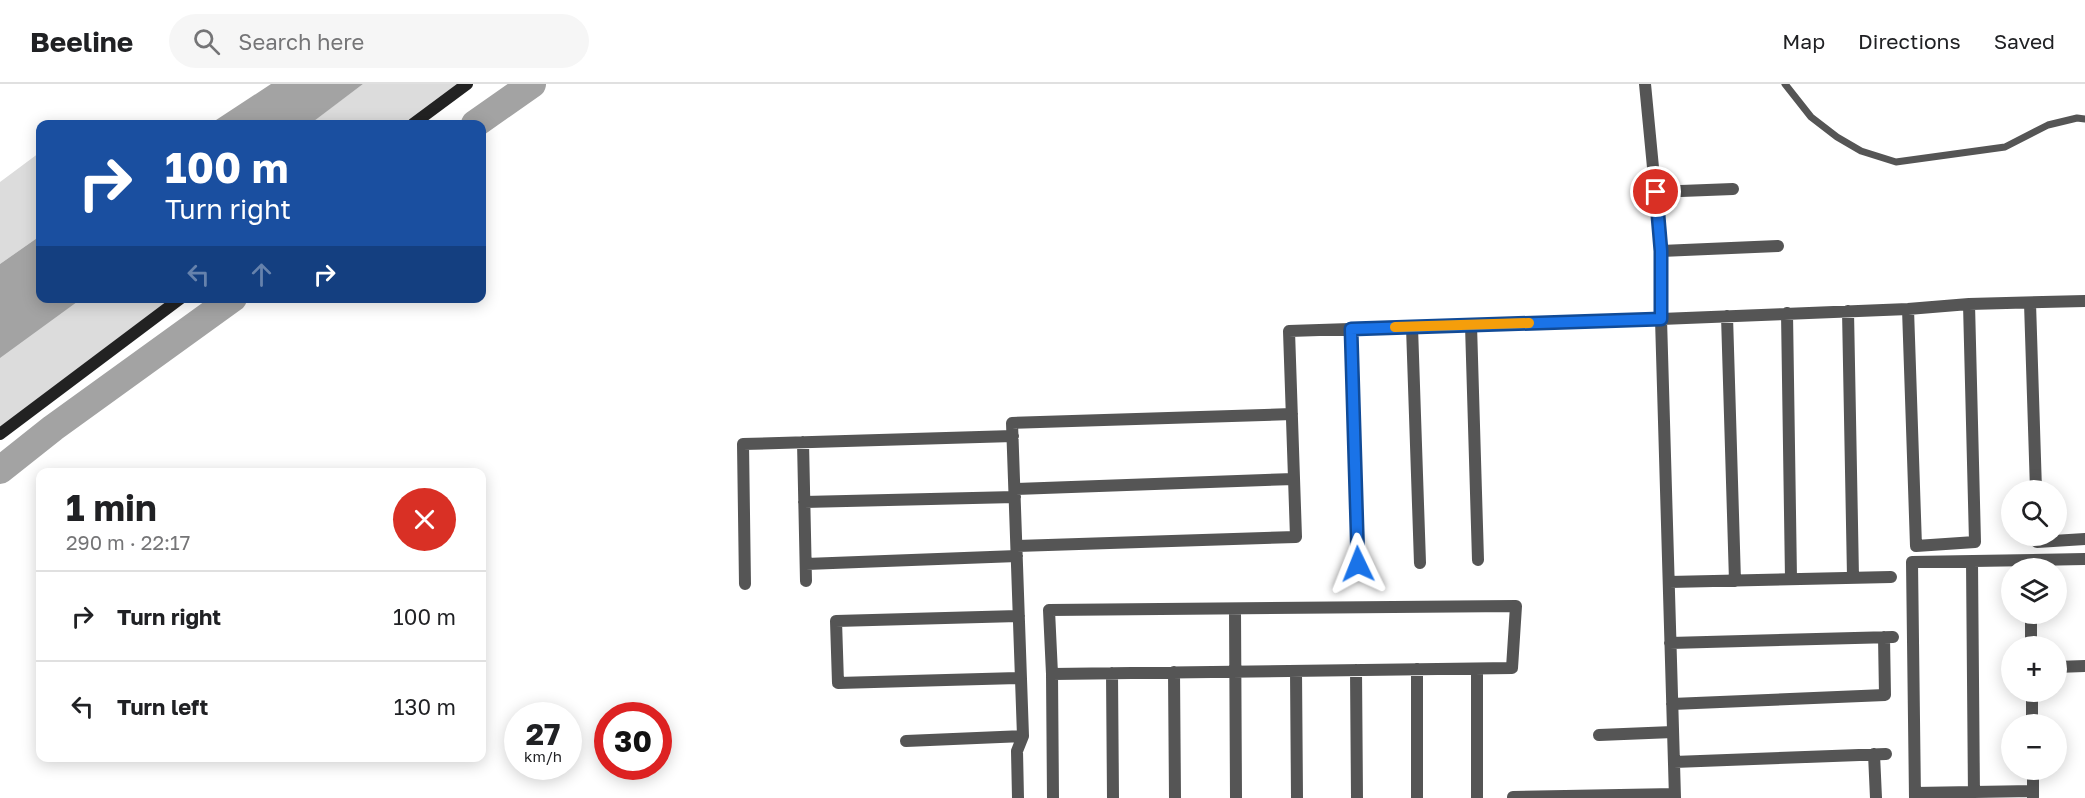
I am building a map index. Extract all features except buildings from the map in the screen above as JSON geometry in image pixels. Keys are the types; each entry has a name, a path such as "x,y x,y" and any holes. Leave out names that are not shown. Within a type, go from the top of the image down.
{"main road":[{"path":"418,120 467,84"},
{"path":"0,434 174,303"}],"street":[{"path":"1513,796 1675,796 1661,251 1645,84"},
{"path":"1656,192 1734,189"},
{"path":"1661,251 1779,246"},
{"path":"806,564 1296,537 1289,331 1661,319 1908,309 1969,304 2085,301"},
{"path":"2030,303 2036,480"},
{"path":"1908,309 1916,546 1975,542 1969,304"},
{"path":"1848,311 1853,578"},
{"path":"1787,313 1791,579"},
{"path":"1727,316 1735,581"},
{"path":"1472,325 1478,561"},
{"path":"1412,327 1420,563"},
{"path":"1351,329 1358,564"},
{"path":"1013,798 1018,798 1017,751 1023,736 1012,423 1292,414"},
{"path":"745,584 743,444 1013,436"},
{"path":"803,442 806,580"},
{"path":"804,502 1294,479"},
{"path":"2067,540 2085,539"},
{"path":"2067,561 2085,559"},
{"path":"1972,561 1974,795"},
{"path":"2001,563 1912,562 1915,796 2033,794"},
{"path":"1669,582 1891,576"},
{"path":"1052,674 1512,668 1516,606 1049,610 1053,798"},
{"path":"1235,609 1236,798"},
{"path":"1019,616 836,621 838,683 1021,678"},
{"path":"1670,644 1889,637 1885,695 1672,704"},
{"path":"2067,666 2085,666"},
{"path":"1417,669 1418,798"},
{"path":"1477,669 1477,798"},
{"path":"1356,670 1357,798"},
{"path":"1296,671 1297,798"},
{"path":"1174,672 1175,798"},
{"path":"1112,673 1113,798"},
{"path":"1599,735 1673,732"},
{"path":"906,741 1023,736"},
{"path":"1674,762 1880,754 1876,798"}],"lane":[{"path":"1785,84 1811,117 1837,137 1861,152 1896,162 2005,147 2048,125 2077,118 2085,119"}],"shaded area":[{"path":"271,84 363,84 315,120 216,120"},
{"path":"363,84 467,84 418,120 314,120"},
{"path":"36,155 36,239 0,264 0,182"},
{"path":"36,239 36,303 76,303 0,358 0,264"},
{"path":"73,303 176,303 0,434 0,357"}],"waterway":[{"path":"481,120 532,84"},
{"path":"0,470 53,428 226,303"}],"slow traffic":[{"path":"1395,327 1529,323"}],"route":[{"path":"1358,564 1351,329 1661,319 1661,251 1656,192"}]}
